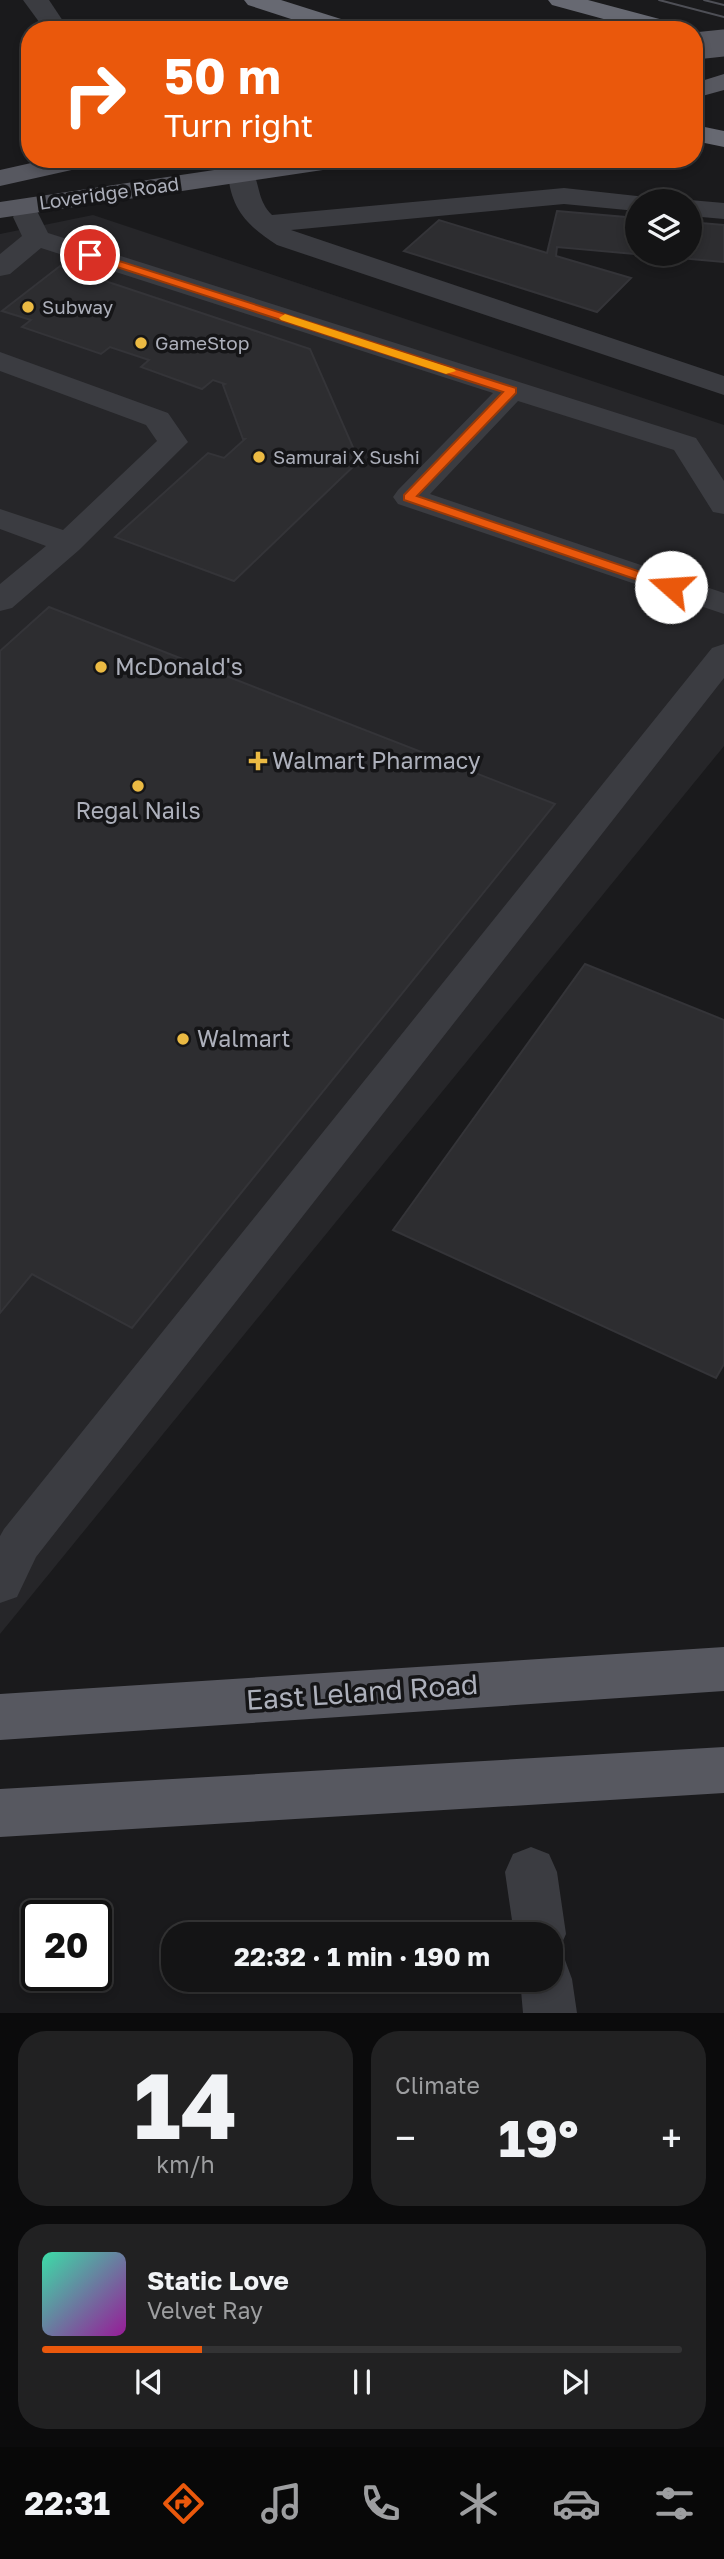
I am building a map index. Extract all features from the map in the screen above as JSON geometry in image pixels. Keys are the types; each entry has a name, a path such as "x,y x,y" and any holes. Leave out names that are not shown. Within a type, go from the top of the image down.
{"highway":[{"path":"256,0 322,21"},
{"path":"560,0 639,21"},
{"path":"703,37 724,43"},
{"path":"703,135 724,139"}],"main road":[{"path":"703,45 724,43"},
{"path":"703,88 724,82"},
{"name":"Loveridge Road","path":"0,178 45,168"},
{"name":"Loveridge Road","path":"11,208 277,168"},
{"name":"East Leland Road","path":"0,1717 724,1669"},
{"path":"0,1813 724,1770"}],"lane":[{"path":"35,0 51,21"},
{"path":"241,173 242,191 263,224 287,239 724,386"},
{"path":"263,224 564,196 625,202"},
{"path":"11,208 37,238 511,391 685,444 724,505"},
{"path":"702,209 724,211"},
{"path":"0,268 37,238"},
{"path":"0,361 157,419 173,442 68,543 0,601"},
{"path":"511,391 409,497 724,604"},
{"path":"0,518 68,543"},
{"path":"0,1582 10,1538 724,655"},
{"path":"531,1872 538,1922"},
{"path":"547,1992 550,2013"}],"shaded area":[{"path":"93,215 724,425 724,746 0,1634 0,234"}],"building":[{"path":"557,211 625,217 625,253 557,247 556,256 631,278 597,312 404,251 439,220 547,253"},
{"path":"702,223 724,225 724,262 702,260"},
{"path":"60,266 310,349 359,461 234,581 115,537 208,453 224,458 245,439 223,385 225,384 213,380 202,389 141,367 149,360 110,347 101,354 22,327 31,320 2,311"},
{"name":"Walmart","path":"49,607 555,804 132,1328 32,1274 0,1313 0,651"},
{"path":"585,964 724,1020 724,1364 716,1378 393,1230"}],"tram line":[{"path":"659,0 724,17"},
{"path":"704,0 724,5"}],"slow traffic":[{"path":"285,318 450,371"}],"place":[{"name":"Subway","path":"28,307"},
{"name":"GameStop","path":"141,343"},
{"name":"Samurai X Sushi","path":"259,457"},
{"name":"McDonald's","path":"101,667"},
{"name":"Walmart Pharmacy","path":"258,761"},
{"name":"Regal Nails","path":"138,786"},
{"name":"Walmart","path":"183,1039"}],"route":[{"path":"90,255 511,391 409,497 671,587"}]}
